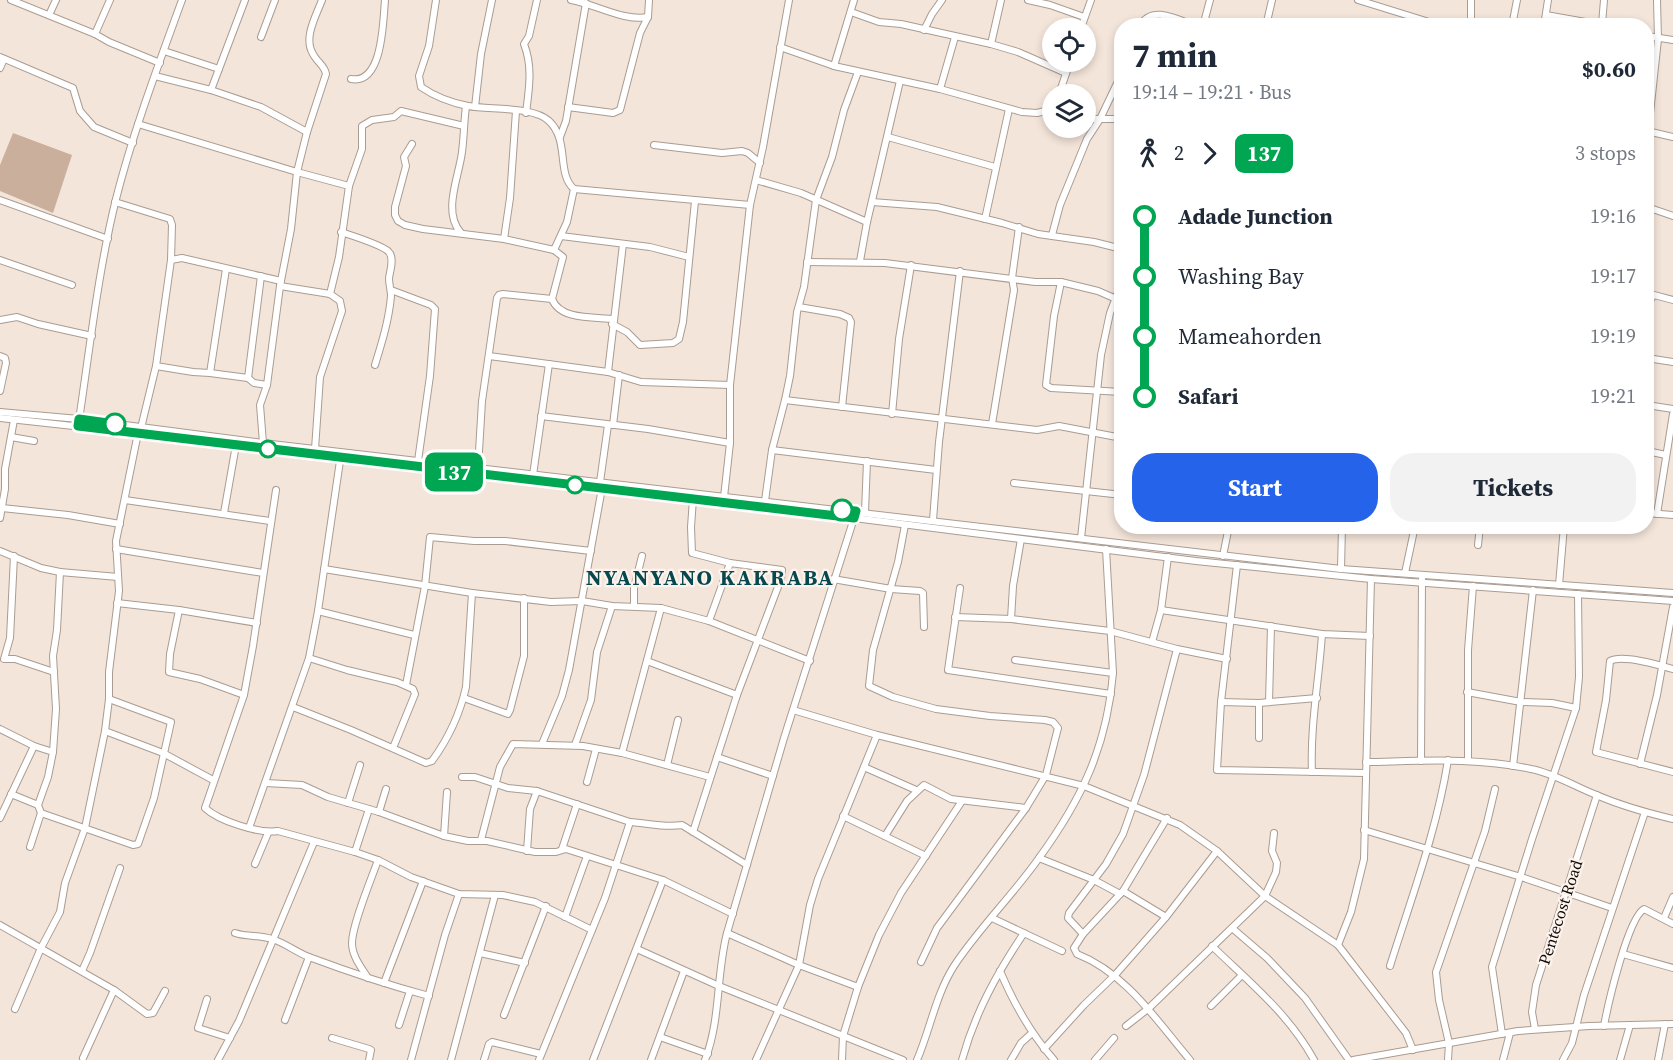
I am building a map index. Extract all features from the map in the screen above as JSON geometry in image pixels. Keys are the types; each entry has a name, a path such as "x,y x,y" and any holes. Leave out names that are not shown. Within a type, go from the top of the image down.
{"street":[{"path":"11,0 160,63"},
{"path":"49,15 56,0"},
{"path":"95,34 110,0"},
{"path":"78,423 115,202 138,124 182,0"},
{"path":"211,90 246,0"},
{"path":"261,36 275,0"},
{"path":"263,443 260,405 267,385 280,284 291,229 297,172 326,74 325,69 312,53 309,38 322,0"},
{"path":"351,79 363,78 376,62 381,42 385,0"},
{"path":"436,0 433,27 419,82 425,90 466,106 526,112 542,116 550,121 560,138 566,176 574,189 567,222 554,250"},
{"path":"475,107 482,47 492,0"},
{"path":"526,112 530,70 529,58 524,45 529,36 537,0"},
{"path":"571,0 636,19 648,17"},
{"path":"568,107 618,112 640,33 648,17 649,0"},
{"path":"724,497 730,443 730,386 750,205 760,163 789,0"},
{"path":"834,66 854,0"},
{"path":"924,30 942,0"},
{"path":"991,44 1001,0"},
{"path":"1028,0 1084,17 1091,0"},
{"path":"1205,18 1210,0"},
{"path":"1268,18 1272,0"},
{"path":"1359,0 1416,18"},
{"path":"1471,0 1471,18"},
{"path":"1514,18 1517,0"},
{"path":"1545,18 1548,0"},
{"path":"1604,0 1605,18"},
{"path":"1654,60 1658,39 1657,0"},
{"path":"560,138 565,128 586,3"},
{"path":"852,12 879,22 901,24 1018,52 1066,73 1062,84"},
{"path":"1144,18 1153,14 1174,18"},
{"path":"1546,15 1564,18"},
{"path":"940,89 955,37"},
{"path":"1654,38 1673,40"},
{"path":"780,47 834,66 940,89 1009,109 1030,113 1042,111"},
{"path":"164,51 219,69"},
{"path":"0,68 2,58 73,88 80,111 94,127 133,143"},
{"path":"765,501 772,450 786,400 816,200 858,72"},
{"path":"155,76 211,90 261,107 307,132"},
{"path":"860,261 900,81"},
{"path":"1052,235 1060,205 1087,139 1114,90"},
{"path":"452,229 453,203 462,152 466,106"},
{"path":"986,219 995,167 1009,109"},
{"path":"330,294 339,257 349,186 362,149 361,130 365,123 394,117 401,111 464,126"},
{"path":"504,239 510,198 516,111"},
{"path":"1096,119 1114,119"},
{"path":"138,124 349,186"},
{"path":"1654,133 1673,137"},
{"path":"888,137 995,167"},
{"path":"412,144 404,158 406,164 395,207 398,221 405,225 452,229 461,233 504,239 560,253 563,259 552,299 556,308 570,314 612,321 640,345 661,345 678,341 683,322 695,201"},
{"path":"654,145 722,153 742,151 760,163"},
{"path":"756,180 801,193 867,222"},
{"path":"574,189 750,205"},
{"path":"0,200 108,239"},
{"path":"15,1009 41,948 60,912 65,883 85,828 105,731 109,699 109,672 119,591 116,549 140,430 156,366 171,260 172,225 170,219 115,202"},
{"path":"872,202 937,207 1038,234 1114,247"},
{"path":"1654,209 1673,216"},
{"path":"992,424 1014,290 1012,278 1018,227"},
{"path":"341,232 372,243 390,254 391,290 386,327 375,365"},
{"path":"561,237 650,247 689,256"},
{"path":"608,372 612,321 623,244"},
{"path":"171,260 182,258 261,276 280,284 330,294 339,301 342,310 320,377 315,449"},
{"path":"0,260 72,285"},
{"path":"807,262 860,261 911,265 1035,282 1061,282 1098,291 1114,298 1105,334 1096,390 1081,538"},
{"path":"892,414 896,367 911,265"},
{"path":"210,373 226,269"},
{"path":"933,520 936,470 960,271"},
{"path":"248,378 261,276"},
{"path":"1061,282 1054,316 1046,385 1051,388 1114,391"},
{"path":"391,290 431,305 435,309 430,376 418,461"},
{"path":"478,468 483,401 499,295 552,299"},
{"path":"1654,295 1673,300"},
{"path":"799,307 840,314 849,318 851,322 842,407"},
{"path":"0,320 17,317 92,336"},
{"path":"0,356 5,358 6,363 0,392"},
{"path":"489,356 608,372 641,382 730,386"},
{"path":"1654,359 1673,362"},
{"path":"533,475 549,364"},
{"path":"156,366 248,378 254,383 267,385"},
{"path":"542,744 565,685 591,551 619,375"},
{"path":"786,400 1036,430 1059,426 1114,436"},
{"path":"1654,406 1673,409"},
{"path":"0,412 78,423 315,449 341,455 765,501 905,525 1196,561 1371,579 1673,601"},
{"path":"1658,514 1673,414"},
{"path":"541,416 660,431 730,443"},
{"path":"0,418 78,423"},
{"path":"0,518 2,489 14,420"},
{"path":"140,430 236,445 478,468 693,499 855,515 866,512 1341,569 1673,593"},
{"path":"11,437 34,441"},
{"path":"224,513 236,445"},
{"path":"772,450 936,470"},
{"path":"1654,452 1666,455"},
{"path":"249,828 309,658 341,455"},
{"path":"866,512 867,461"},
{"path":"1014,483 1114,494"},
{"path":"276,490 244,695 205,808 214,815 249,828 268,833 278,831 355,852 459,894 521,898 546,906 592,930"},
{"path":"693,499 692,553 730,563 782,570 781,579 737,694 693,832"},
{"path":"125,500 270,521"},
{"path":"2,508 68,515 120,524"},
{"path":"1654,514 1673,515"},
{"path":"660,1037 706,1057 716,1024 720,959 727,933 833,579 855,515"},
{"path":"905,525 891,589 873,651 869,686 893,697 936,709 1053,722 1058,728 1046,775 1026,808 938,928 921,962"},
{"path":"1223,556 1227,534"},
{"path":"1341,569 1342,534"},
{"path":"1405,573 1413,534"},
{"path":"1478,545 1479,534"},
{"path":"1559,585 1563,534"},
{"path":"406,685 425,586 430,537 474,542 505,541 591,551"},
{"path":"1011,619 1013,586 1021,539"},
{"path":"116,549 263,573"},
{"path":"917,1060 948,976 1039,858 1074,807 1084,786 1106,724 1113,673 1106,549"},
{"path":"0,551 41,568 118,577"},
{"path":"1196,553 1196,561"},
{"path":"14,556 10,638 2,661 15,659 54,672"},
{"path":"634,606 634,588 642,556"},
{"path":"1152,642 1161,610 1168,557"},
{"path":"709,621 730,563"},
{"path":"1238,565 1221,702 1217,770 1365,773"},
{"path":"324,569 472,593 551,602 582,601 612,606 660,608 709,621 810,661"},
{"path":"30,847 41,813 38,805 48,777 53,752 56,709 53,656 57,630 60,572"},
{"path":"1421,761 1423,575"},
{"path":"833,579 923,593 924,627"},
{"path":"1338,945 1359,885 1364,859 1371,579"},
{"path":"1468,760 1468,650 1473,586"},
{"path":"960,588 948,670 1111,693"},
{"path":"1513,766 1533,590"},
{"path":"1664,600 1665,592"},
{"path":"293,707 426,763 432,761 452,728 464,698 472,593"},
{"path":"1502,1034 1492,967 1576,708 1579,677 1578,594"},
{"path":"464,698 508,714 524,657 524,598"},
{"path":"117,603 179,610 257,623"},
{"path":"575,746 591,700 597,652 612,606"},
{"path":"1640,764 1657,694 1673,607"},
{"path":"622,753 660,608"},
{"path":"179,610 170,654 169,672 200,679 244,695"},
{"path":"1161,610 1322,634 1370,636"},
{"path":"318,611 414,635"},
{"path":"955,617 1011,619 1110,631 1177,649 1227,659"},
{"path":"1269,702 1271,626"},
{"path":"1312,772 1311,740 1322,634"},
{"path":"1083,934 1068,918 1069,913 1116,848 1134,808 1177,649"},
{"path":"309,658 406,685 413,689 414,694 393,748"},
{"path":"1673,669 1617,658 1610,661 1606,700 1596,752 1673,772"},
{"path":"1015,660 1113,673"},
{"path":"647,661 737,694"},
{"path":"1467,693 1576,708"},
{"path":"1221,702 1259,703 1317,698"},
{"path":"41,813 133,845 138,844 154,798 171,725 169,721 109,699"},
{"path":"1259,703 1259,738"},
{"path":"793,710 877,735 1084,786 1180,825 1217,851 1265,896 1338,945 1406,1033 1413,1050"},
{"path":"667,765 678,720"},
{"path":"0,729 34,746 53,752"},
{"path":"105,731 163,753 213,780"},
{"path":"756,1060 799,964 813,893 832,840 877,735"},
{"path":"481,840 502,761 513,744 575,746 622,753 711,777"},
{"path":"0,818 34,746"},
{"path":"587,782 596,749"},
{"path":"717,757 773,776"},
{"path":"1390,966 1444,786 1448,760"},
{"path":"1366,762 1468,760 1531,769 1645,812 1673,819"},
{"path":"348,803 360,765"},
{"path":"864,767 916,790"},
{"path":"462,777 475,777 508,788 537,791 630,822 646,822 669,828 682,825 747,865"},
{"path":"266,783 302,785 444,837 468,841 481,840 527,851 550,853 566,849 663,880 734,914"},
{"path":"885,836 907,801 916,790 924,785 928,785 951,799 1026,808"},
{"path":"379,812 386,789"},
{"path":"1448,1060 1449,1043 1439,1000 1436,972 1485,831 1495,789"},
{"path":"527,851 530,809 537,791"},
{"path":"444,837 447,792"},
{"path":"11,794 38,805"},
{"name":"Pentecost Road","path":"1535,1029 1532,1012 1534,992 1597,795"},
{"path":"842,1060 843,1036 858,987 885,921 962,801"},
{"path":"562,849 577,804"},
{"path":"355,852 369,809"},
{"path":"1563,1060 1572,1043 1584,995 1645,812"},
{"path":"843,816 926,856"},
{"path":"1167,818 1121,892 1083,934 1076,945 1075,952 1115,975 1149,1008 1190,1060"},
{"path":"484,1060 489,1044 492,1042 540,1057 592,930 630,822"},
{"path":"1364,830 1521,877 1612,908"},
{"path":"255,864 268,833"},
{"path":"1126,1026 1149,1008 1265,896 1276,872 1277,863 1272,851 1274,834"},
{"path":"218,1060 274,939 314,842"},
{"path":"1044,1049 1115,975 1166,917 1217,851"},
{"path":"565,917 587,856"},
{"path":"1039,858 1121,892 1166,917"},
{"path":"368,978 355,957 352,945 378,861"},
{"path":"82,971 120,868"},
{"path":"593,1060 663,880"},
{"path":"384,983 423,881"},
{"path":"411,1060 442,945 459,894"},
{"path":"451,1060 495,895"},
{"path":"1664,918 1673,897"},
{"path":"504,1015 546,906"},
{"path":"1604,1026 1623,954 1639,912 1644,909 1673,924"},
{"path":"992,918 1062,951"},
{"path":"0,926 82,971 150,1014 153,1013 165,991"},
{"path":"1232,928 1267,958 1305,998 1351,1060 1535,1029 1673,1024"},
{"path":"235,933 274,939 309,957 350,973 429,996"},
{"path":"727,933 858,987"},
{"path":"962,1060 979,1012 1000,970 1024,933"},
{"path":"1212,946 1271,1001 1298,1034 1314,1060"},
{"path":"637,949 719,986 903,1060"},
{"path":"480,953 525,963"},
{"path":"1623,954 1673,968"},
{"path":"285,1020 309,957"},
{"path":"1000,970 1031,1034 1054,1060"},
{"path":"651,1060 684,971"},
{"path":"1211,1006 1242,975"},
{"path":"83,1058 114,990"},
{"path":"399,1025 410,991"},
{"path":"207,999 198,1028 230,1038"},
{"path":"1658,1060 1665,1024"},
{"path":"1620,1060 1630,1025"},
{"path":"1503,1060 1510,1033"},
{"path":"1011,1060 1021,1043 1031,1034"},
{"path":"332,1038 371,1050 369,1060"},
{"path":"1095,1060 1114,1038"},
{"path":"1399,1060 1400,1051"}],"shaded area":[{"path":"13,133 72,155 53,213 0,191 0,165"}],"bus line":[{"name":"137","path":"115,424 79,419 78,426 854,518 856,511 842,510"}],"district":[{"name":"NYANYANO KAKRABA","path":"710,577"}]}
